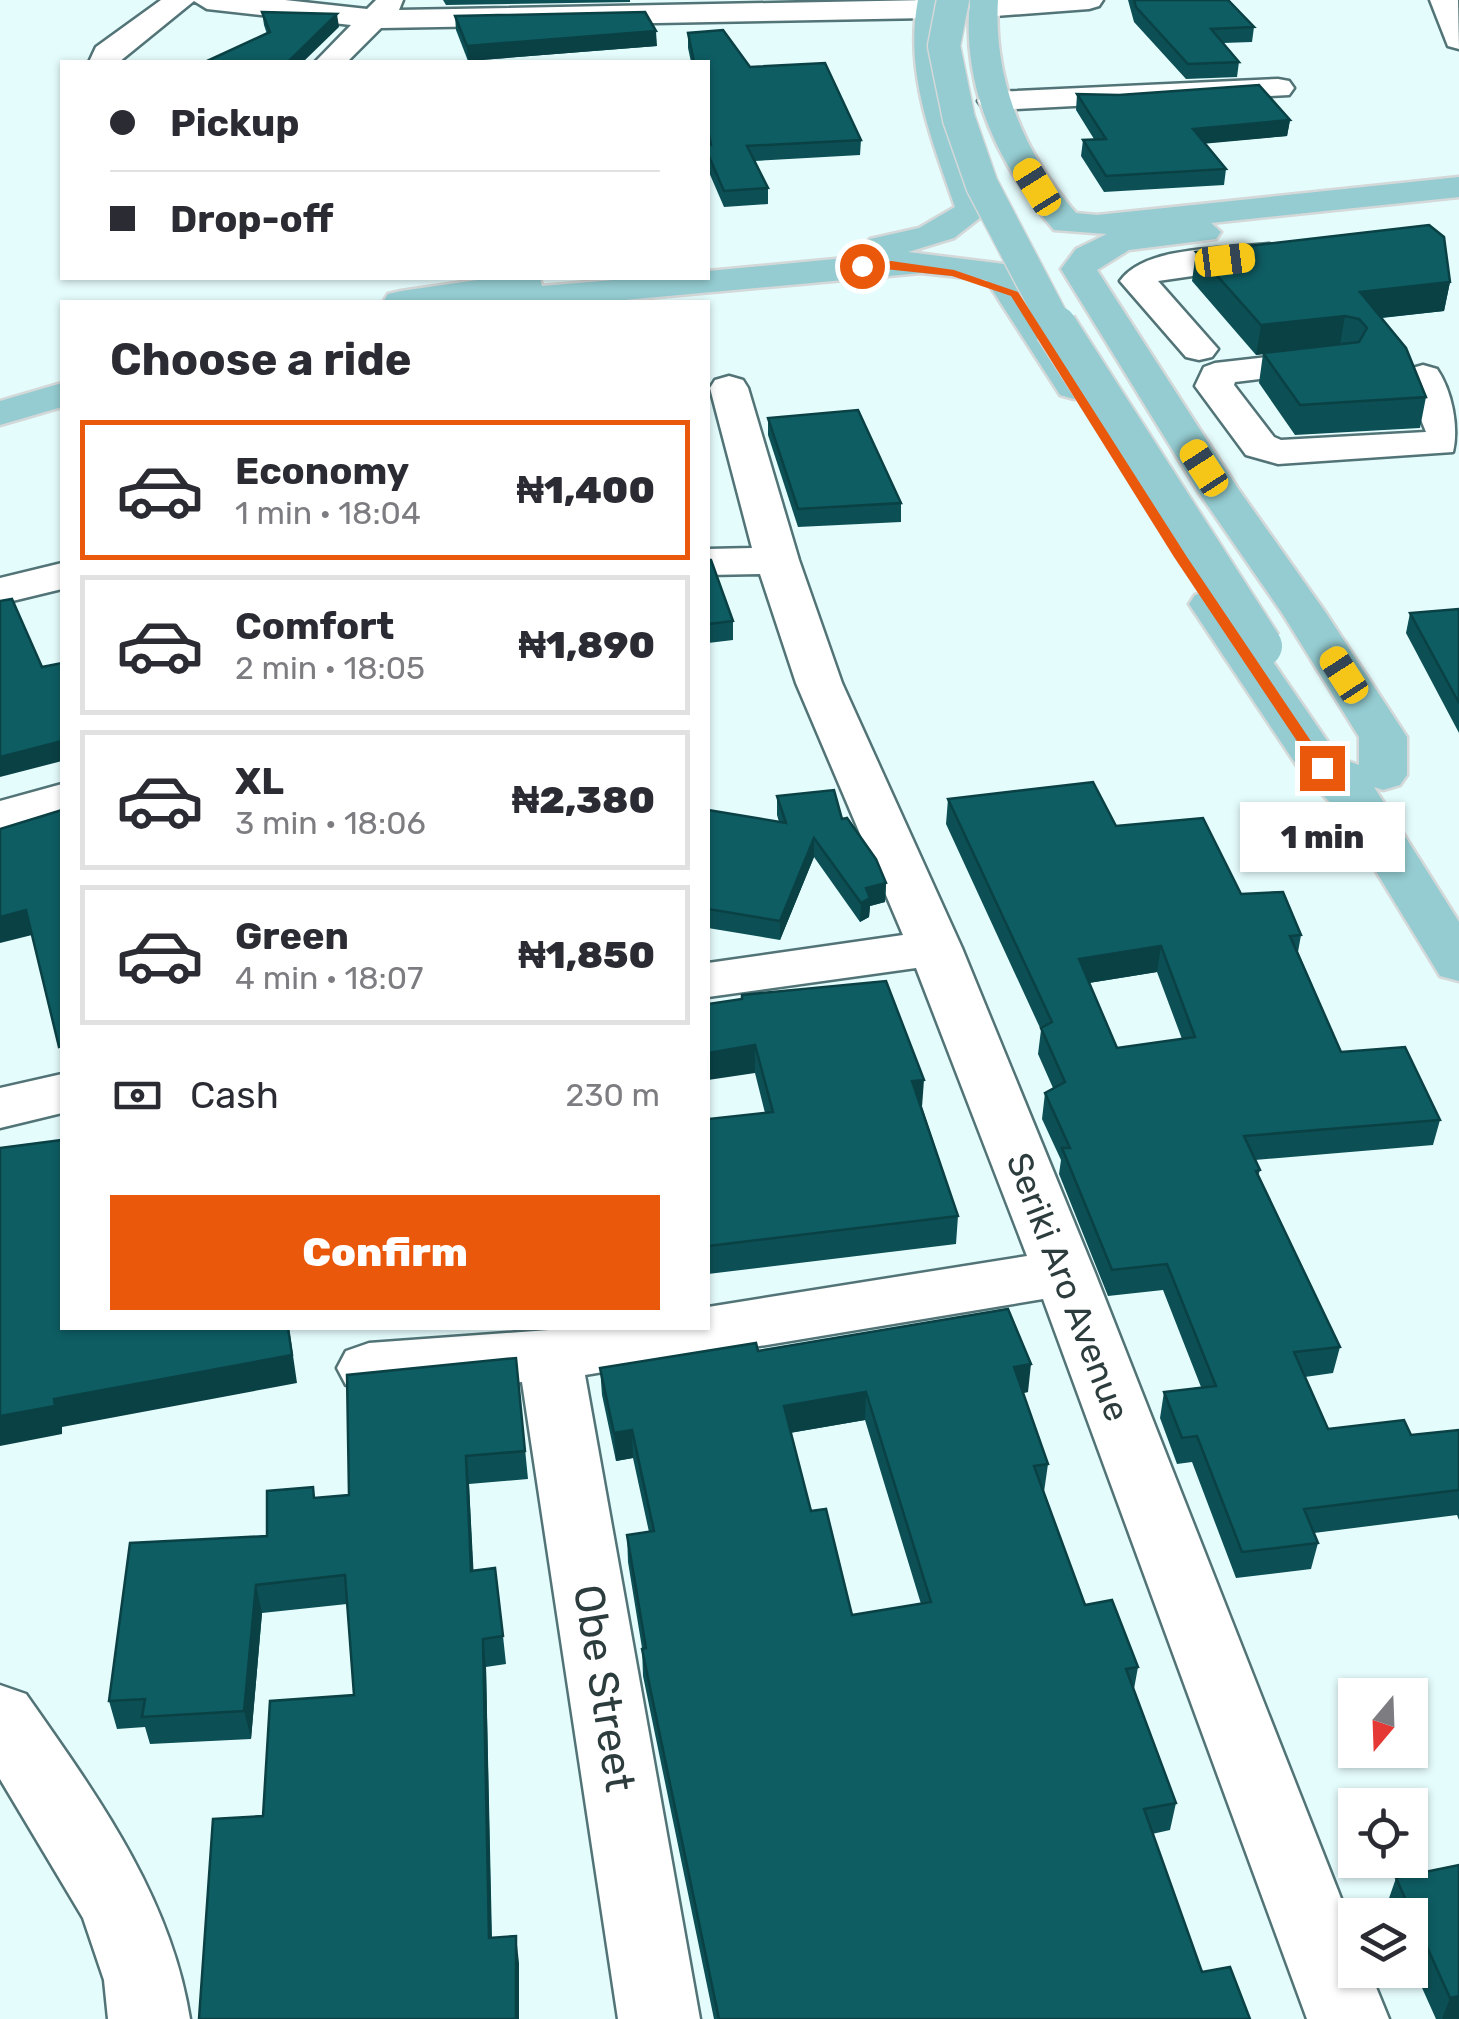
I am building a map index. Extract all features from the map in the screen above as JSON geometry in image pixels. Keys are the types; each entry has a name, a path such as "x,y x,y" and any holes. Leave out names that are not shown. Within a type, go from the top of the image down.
{"main road":[{"path":"958,3 928,47 938,99 973,210 953,227 944,245 951,255 999,279 1322,768 1372,790"},
{"path":"958,3 1016,154 1066,222 1089,238 1093,246 1079,269 1383,737 1372,790 1459,964"},
{"path":"958,3 944,46 959,119 982,185 1060,334 1372,790 1459,890"},
{"path":"938,99 949,107 968,110 984,108 994,101"},
{"path":"710,263 879,256 999,279 1049,274 1082,263 1112,243 1203,223 1459,186"},
{"path":"1037,187 1085,215 1168,218 1257,235 1459,203"},
{"path":"879,256 910,235 956,213 967,191"},
{"path":"710,278 879,256 966,220 1004,214 1098,225 1168,218"},
{"path":"1103,310 1094,279 1101,265 1118,253 1203,223"},
{"path":"412,300 475,288 554,280"},
{"path":"541,300 695,280"},
{"path":"0,392 60,375"},
{"path":"1086,407 1090,394 1112,390 1138,392 1166,408"},
{"path":"0,413 60,396"}],"street":[{"path":"105,60 107,53 180,0"},
{"path":"207,0 385,9 1088,0"},
{"path":"1444,0 1459,40"},
{"path":"332,60 385,9"},
{"path":"994,101 1278,88"},
{"path":"1199,349 1138,282 1145,273 1257,235"},
{"path":"1340,360 1218,375 1214,386 1268,450 1439,443 1447,430 1423,378"},
{"name":"Seriki Aro Avenue","path":"729,388 777,560 820,683 935,948 1064,1273 1348,2019"},
{"path":"1166,408 1234,411"},
{"path":"710,562 777,560"},
{"path":"0,591 60,576"},
{"path":"0,817 60,800"},
{"path":"710,980 935,948"},
{"path":"0,1108 60,1094"},
{"path":"369,1368 550,1356 1064,1273"},
{"name":"Obe Street","path":"550,1356 659,2019"},
{"path":"0,1717 60,1806 127,1926 148,1984 149,2019"}],"building":[{"path":"1134,0 1228,0 1254,27 1211,29 1239,62 1188,64"},
{"path":"262,12 337,14 290,60 209,60 270,32"},
{"path":"645,12 656,31 467,46 455,16"},
{"path":"723,30 750,67 825,63 861,140 747,146 768,188 724,191 710,159 710,60 694,60 688,33"},
{"path":"1259,85 1290,120 1193,129 1226,169 1106,176 1083,140 1106,139 1077,94 1119,95"},
{"path":"1429,225 1444,237 1450,282 1360,292 1406,348 1426,397 1300,405 1263,353 1359,342 1367,328 1359,319 1345,316 1261,325 1196,252"},
{"path":"858,410 901,503 798,509 768,418"},
{"path":"710,560 711,560 733,621 710,624"},
{"path":"12,599 42,667 60,663 60,742 0,757 0,601"},
{"path":"1459,609 1459,703 1410,613"},
{"path":"1093,782 1116,826 1203,818 1241,894 1283,892 1301,935 1290,936 1341,1052 1405,1047 1440,1120 1244,1136 1260,1170 1256,1171 1340,1347 1294,1352 1328,1429 1404,1420 1411,1435 1459,1430 1459,1490 1304,1509 1318,1543 1242,1552 1197,1436 1182,1438 1164,1392 1216,1386 1167,1264 1112,1270 1062,1148 1070,1148 1045,1093 1065,1082 1041,1028 1052,1022 948,799","holes":["1161,946 1195,1037 1117,1048 1079,959"]},
{"path":"834,790 842,819 847,818 876,859 886,883 866,888 870,898 861,903 814,838 780,921 710,909 710,810 786,823 777,796"},
{"path":"60,811 59,1047 26,910 0,917 0,829"},
{"path":"886,981 924,1080 912,1081 958,1216 710,1246 710,1119 773,1112 755,1045 710,1053 710,1004 742,999 742,995"},
{"path":"60,1140 60,1330 288,1330 292,1355 54,1399 55,1406 0,1416 0,1148"},
{"path":"1008,1309 1031,1364 1014,1367 1048,1464 1034,1466 1085,1605 1112,1600 1138,1667 1126,1669 1176,1803 1144,1809 1202,1972 1230,1967 1250,2019 719,2019 642,1649 646,1648 627,1535 654,1531 632,1430 614,1433 600,1368 756,1343 758,1351","holes":["866,1392 931,1602 852,1615 826,1509 811,1511 784,1406"]},
{"path":"516,1358 525,1451 466,1456 471,1571 495,1568 503,1636 483,1639 489,1938 516,1936 516,2019 199,2019 213,1819 263,1816 270,1701 354,1695 345,1575 256,1585 244,1711 142,1717 145,1699 109,1701 130,1543 267,1536 267,1491 313,1487 314,1498 349,1495 347,1375"},
{"path":"1459,1865 1459,1996 1450,1998 1428,1949 1428,1898 1405,1898 1396,1878 1428,1878 1428,1871"}],"route":[{"path":"862,266 891,264 954,273 1014,294 1239,648 1322,768"}]}
